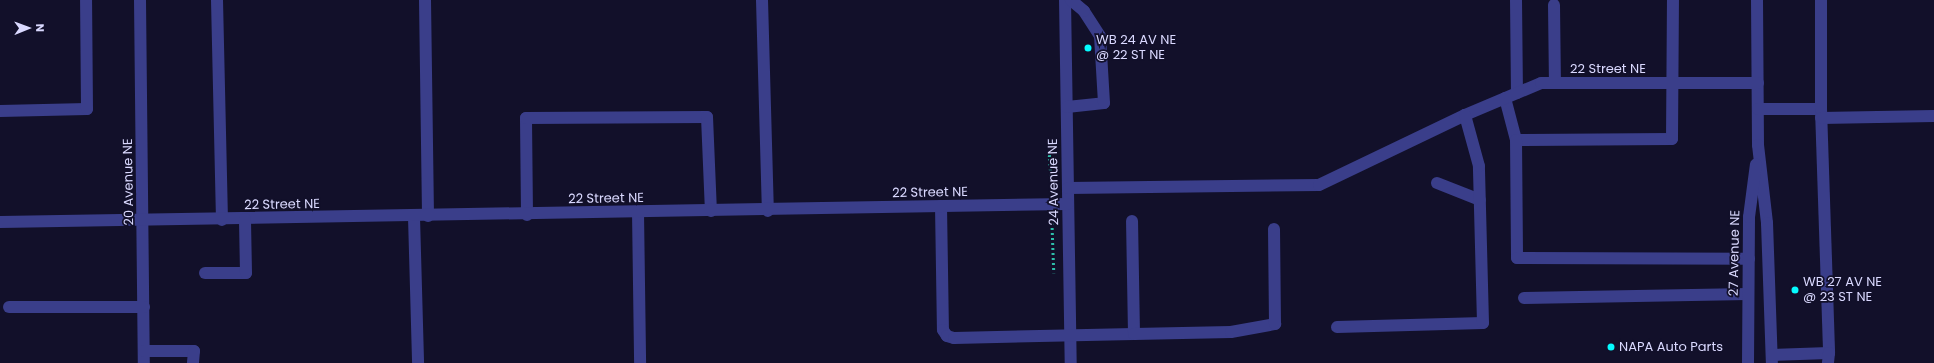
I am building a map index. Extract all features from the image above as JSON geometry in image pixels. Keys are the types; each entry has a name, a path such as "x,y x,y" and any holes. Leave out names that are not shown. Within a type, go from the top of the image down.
{"street":[{"path":"0,111 87,109 86,0"},
{"name":"20 Avenue NE","path":"140,0 144,221 144,357"},
{"path":"217,0 222,220"},
{"path":"424,0 428,216"},
{"path":"762,0 768,210"},
{"name":"24 Avenue NE","path":"1065,0 1071,363"},
{"path":"1067,107 1104,103 1100,36 1084,10 1071,0"},
{"path":"1516,0 1517,93"},
{"path":"1516,140 1672,139 1673,0"},
{"name":"27 Avenue NE","path":"1757,0 1758,145 1767,223 1772,359"},
{"path":"1772,359 1828,358 1821,113 1821,0"},
{"path":"1554,5 1555,83"},
{"name":"22 Street NE","path":"1068,188 1319,185 1465,115 1541,83 1758,83"},
{"path":"1505,98 1516,140 1517,258 1749,259"},
{"path":"1758,109 1821,113 1934,116"},
{"path":"1337,327 1483,323 1479,166 1465,115"},
{"path":"527,215 526,118 708,117 712,211"},
{"name":"27 Avenue NE","path":"1748,363 1749,217 1758,145"},
{"path":"1437,183 1480,200"},
{"name":"22 Street NE","path":"0,222 414,217 1068,204"},
{"path":"941,206 943,330 947,336 954,338 1231,332 1274,324 1274,229"},
{"path":"638,212 640,363"},
{"path":"414,217 418,363"},
{"path":"205,272 246,273 245,219"},
{"path":"1132,221 1134,334"},
{"path":"1524,298 1748,294"},
{"path":"9,307 144,307"},
{"path":"144,357 194,351 193,363"}],"path":[{"path":"1053,244 1054,278"}],"place":[{"name":"WB 24 AV NE @ 22 ST NE","path":"1088,48"},
{"name":"WB 27 AV NE @ 23 ST NE","path":"1795,290"},
{"name":"NAPA Auto Parts","path":"1611,347"}]}
